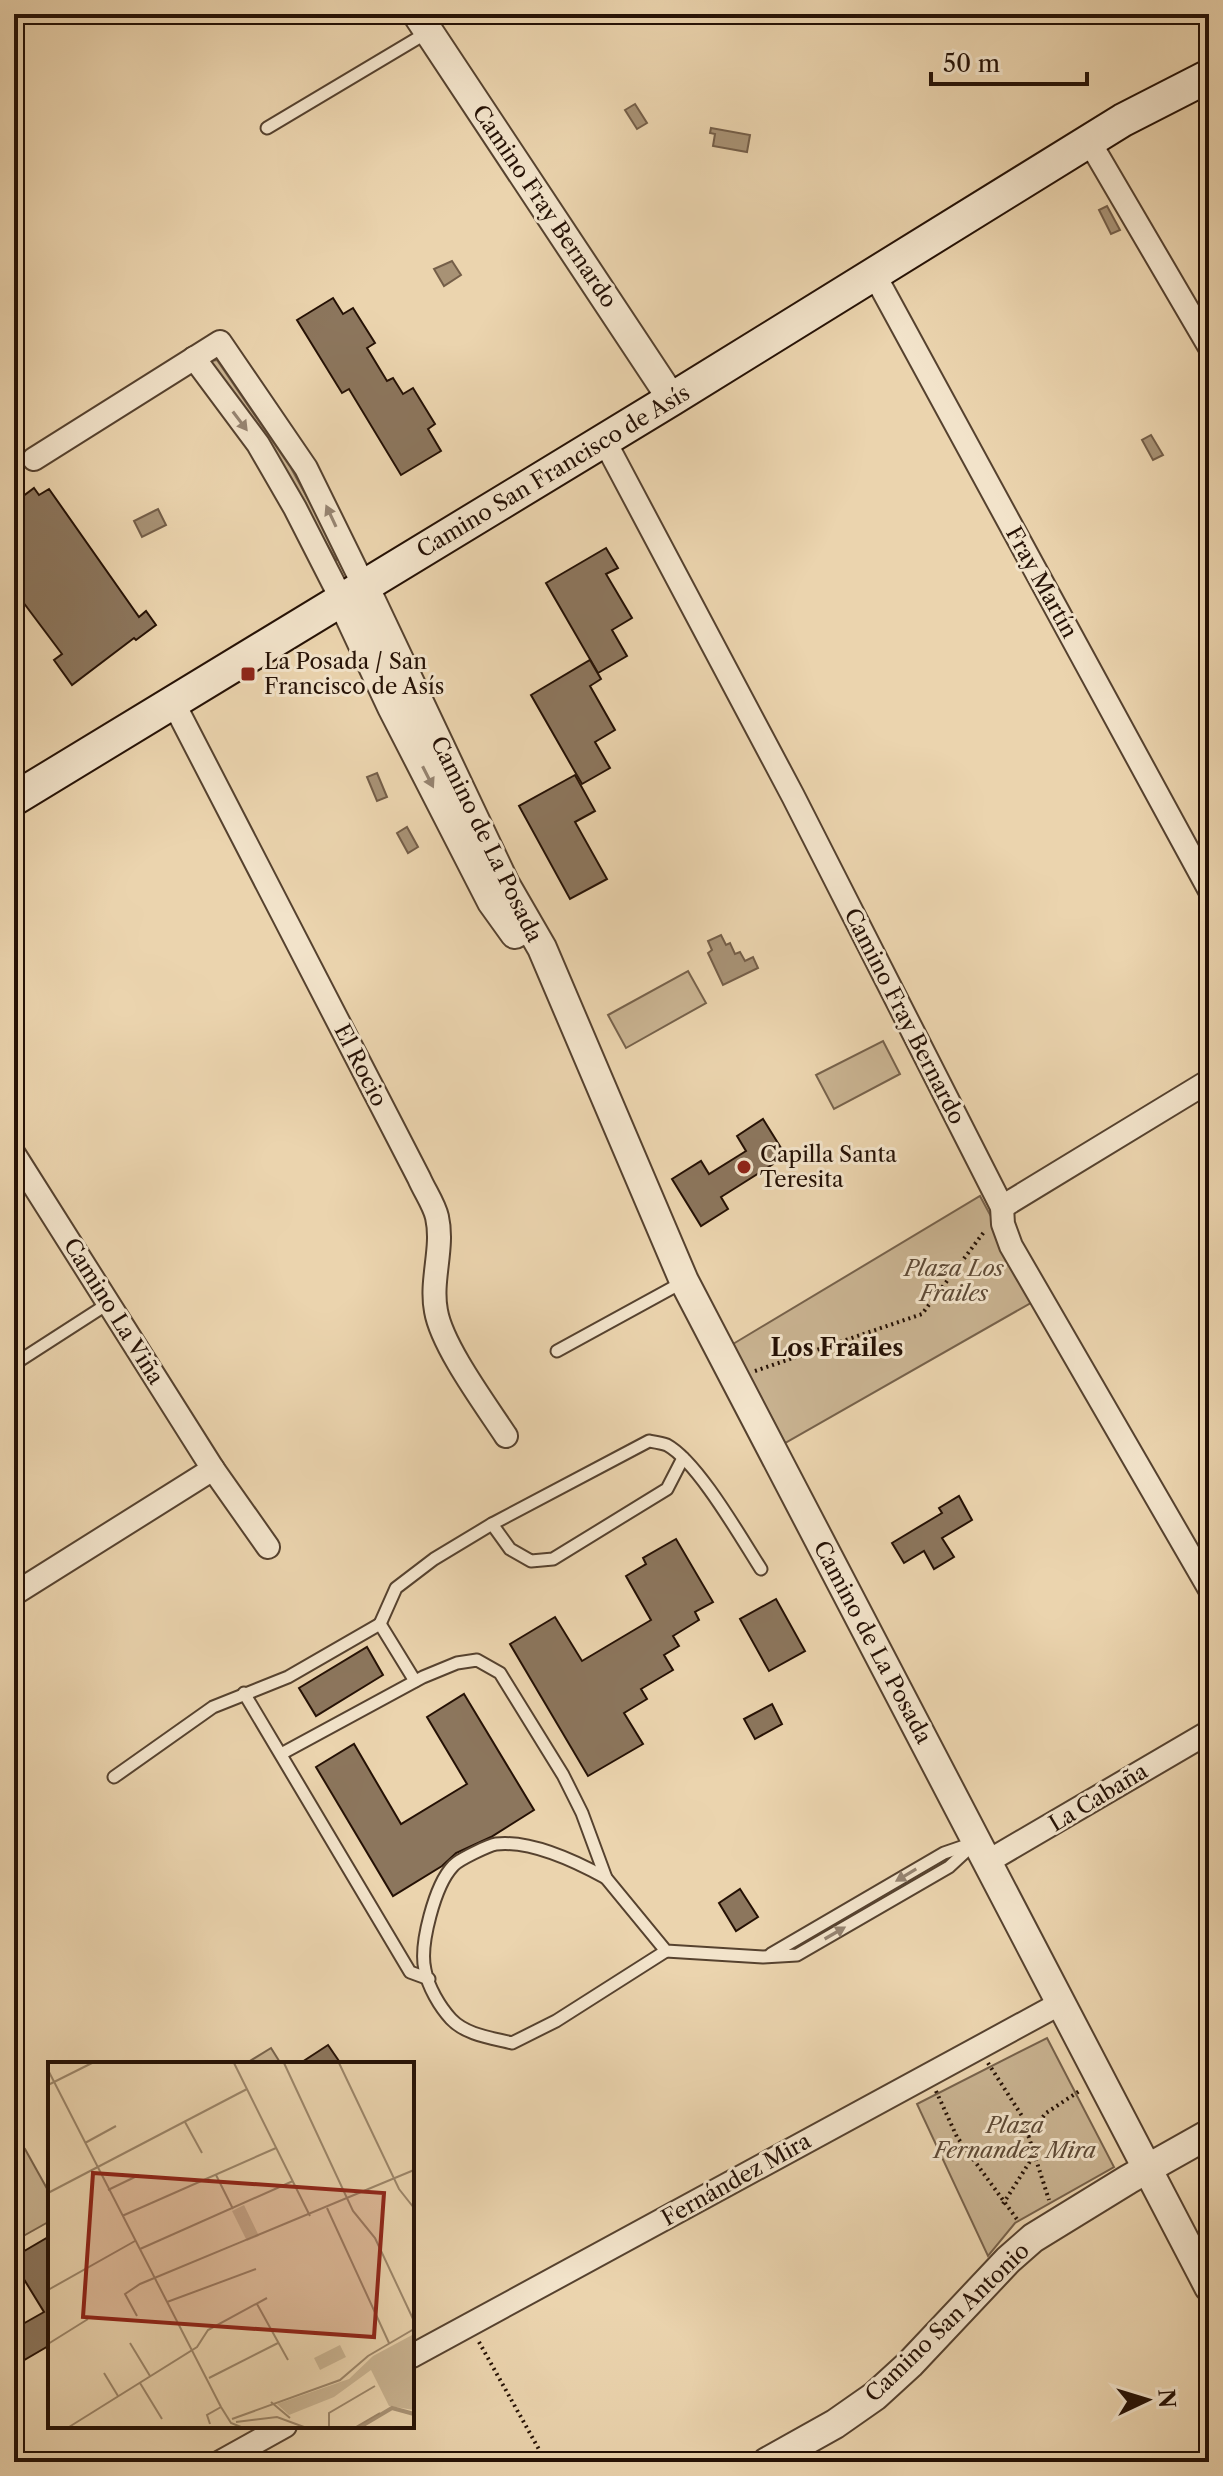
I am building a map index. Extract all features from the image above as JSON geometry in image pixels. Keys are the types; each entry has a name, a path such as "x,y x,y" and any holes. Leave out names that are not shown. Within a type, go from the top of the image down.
{"main road":[{"name":"Camino San Francisco de Asís","path":"14,799 672,399 1123,120 1209,76"}],"street":[{"name":"Camino Fray Bernardo","path":"423,23 672,399"},
{"path":"1089,141 1209,346"},
{"name":"Fray Martín","path":"874,274 1209,889"},
{"name":"Camino de La Posada","path":"34,459 220,342 306,468 353,593 492,902 559,987 684,1281 1209,2287"},
{"name":"Camino de La Posada","path":"194,358 258,444 295,508 353,593"},
{"name":"Camino Fray Bernardo","path":"604,440 793,796 1002,1207 1003,1224 1011,1246 1209,1588"},
{"name":"El Rocio","path":"173,702 437,1217 438,1257 434,1289 440,1331 506,1436"},
{"path":"1002,1207 1209,1081"},
{"name":"Camino La Viña","path":"14,1154 213,1469 268,1547"},
{"path":"14,1594 213,1469"},
{"name":"La Cabaña","path":"982,1852 1209,1732"},
{"name":"Fernández Mira","path":"414,2355 1061,2003"},
{"name":"Camino San Antonio","path":"767,2462 835,2424 875,2396 1033,2238 1209,2134"},
{"path":"220,2462 281,2428"}],"lane":[{"path":"267,128 423,23"},
{"path":"557,1351 684,1281"},
{"path":"19,1361 109,1303"},
{"path":"114,1777 213,1707 288,1677 380,1624 396,1588 434,1559 492,1524 649,1441 666,1445 683,1458 713,1496 761,1569"},
{"path":"492,1524 510,1549 531,1561 553,1559 667,1489 683,1458"},
{"path":"380,1624 415,1681"},
{"path":"281,1754 415,1681 457,1663 477,1660 500,1673 563,1775 582,1813 606,1878 666,1951"},
{"path":"244,1693 410,1972 429,1979"},
{"path":"606,1878 570,1858 510,1844 493,1844 453,1865 436,1897 424,1940 425,1970 438,2001 452,2021 474,2034 512,2043 556,2021 666,1951 763,1957 790,1945 944,1853 982,1852"}],"path":[{"path":"734,1378 922,1314 1002,1207"},
{"path":"978,2048 1022,2116 1056,2222"},
{"path":"928,2075 957,2137 1003,2204 1033,2238"},
{"path":"1028,2136 1046,2113 1100,2078"},
{"path":"1003,2204 1034,2155"},
{"path":"469,2325 546,2462"}],"green space":[{"path":"217,360 291,468 341,559 336,560 274,454 212,365 211,361"},
{"path":"688,971 706,1003 626,1048 608,1015"},
{"path":"883,1041 900,1074 834,1109 816,1075"},
{"name":"Plaza Los Frailes","path":"980,1196 1036,1300 785,1443 733,1344"},
{"name":"Plaza Fernandez Mira","path":"1047,2038 1114,2167 1015,2223 988,2256 917,2104"},
{"path":"271,2048 280,2062 248,2062"},
{"path":"25,2149 48,2190 48,2222 18,2239 14,2232 14,2155"}],"shaded area":[{"path":"635,104 647,123 637,129 625,110"},
{"path":"711,128 750,135 747,152 713,146 715,134 710,133"},
{"path":"1107,206 1120,230 1111,234 1099,210"},
{"path":"452,261 461,275 444,286 434,269"},
{"path":"1151,435 1163,455 1153,460 1142,440"},
{"path":"158,509 166,525 142,537 134,521"},
{"path":"377,773 387,797 377,801 367,777"},
{"path":"407,827 418,847 408,853 397,833"},
{"path":"721,935 726,945 730,943 735,954 740,952 745,961 753,957 758,968 723,985 708,953 712,950 708,941"}],"building":[{"path":"333,298 343,314 353,308 375,343 367,348 387,381 393,378 403,394 413,388 435,424 428,429 441,451 401,475 349,389 342,393 297,320"},
{"path":"34,488 39,495 49,489 139,617 146,611 156,625 72,685 54,660 62,654 14,590 14,503"},
{"path":"606,548 618,568 606,574 632,618 612,630 627,656 598,673 546,583"},
{"path":"590,660 601,679 590,686 615,730 595,742 610,768 582,784 531,695"},
{"path":"575,775 595,811 575,822 607,879 570,899 519,806"},
{"name":"Capilla Santa Teresita","path":"763,1119 786,1156 721,1197 728,1209 701,1226 672,1179 701,1161 709,1174 746,1151 737,1136"},
{"path":"959,1496 972,1520 942,1538 954,1557 934,1569 924,1551 904,1563 892,1543 942,1513 939,1508"},
{"path":"676,1539 713,1602 695,1612 699,1620 673,1636 679,1646 664,1655 673,1670 641,1689 647,1699 624,1713 643,1744 588,1776 510,1644 555,1617 582,1661 651,1620 626,1576 646,1564 643,1558"},
{"path":"776,1599 805,1651 769,1671 740,1619"},
{"path":"367,1647 383,1675 316,1716 299,1688"},
{"path":"464,1694 534,1810 491,1837 456,1853 442,1866 393,1896 316,1767 354,1744 401,1824 467,1784 427,1717"},
{"path":"772,1704 782,1724 755,1739 744,1719"},
{"path":"740,1889 758,1917 736,1931 719,1903"},
{"path":"328,2045 340,2062 302,2062"},
{"path":"48,2237 48,2346 14,2366 14,2329 44,2312 14,2263 14,2257"}],"place":[{"name":"La Posada / San Francisco de Asís","path":"248,674"},
{"name":"Capilla Santa Teresita","path":"744,1167"}],"district":[{"name":"Los Frailes","path":"837,1348"}]}
